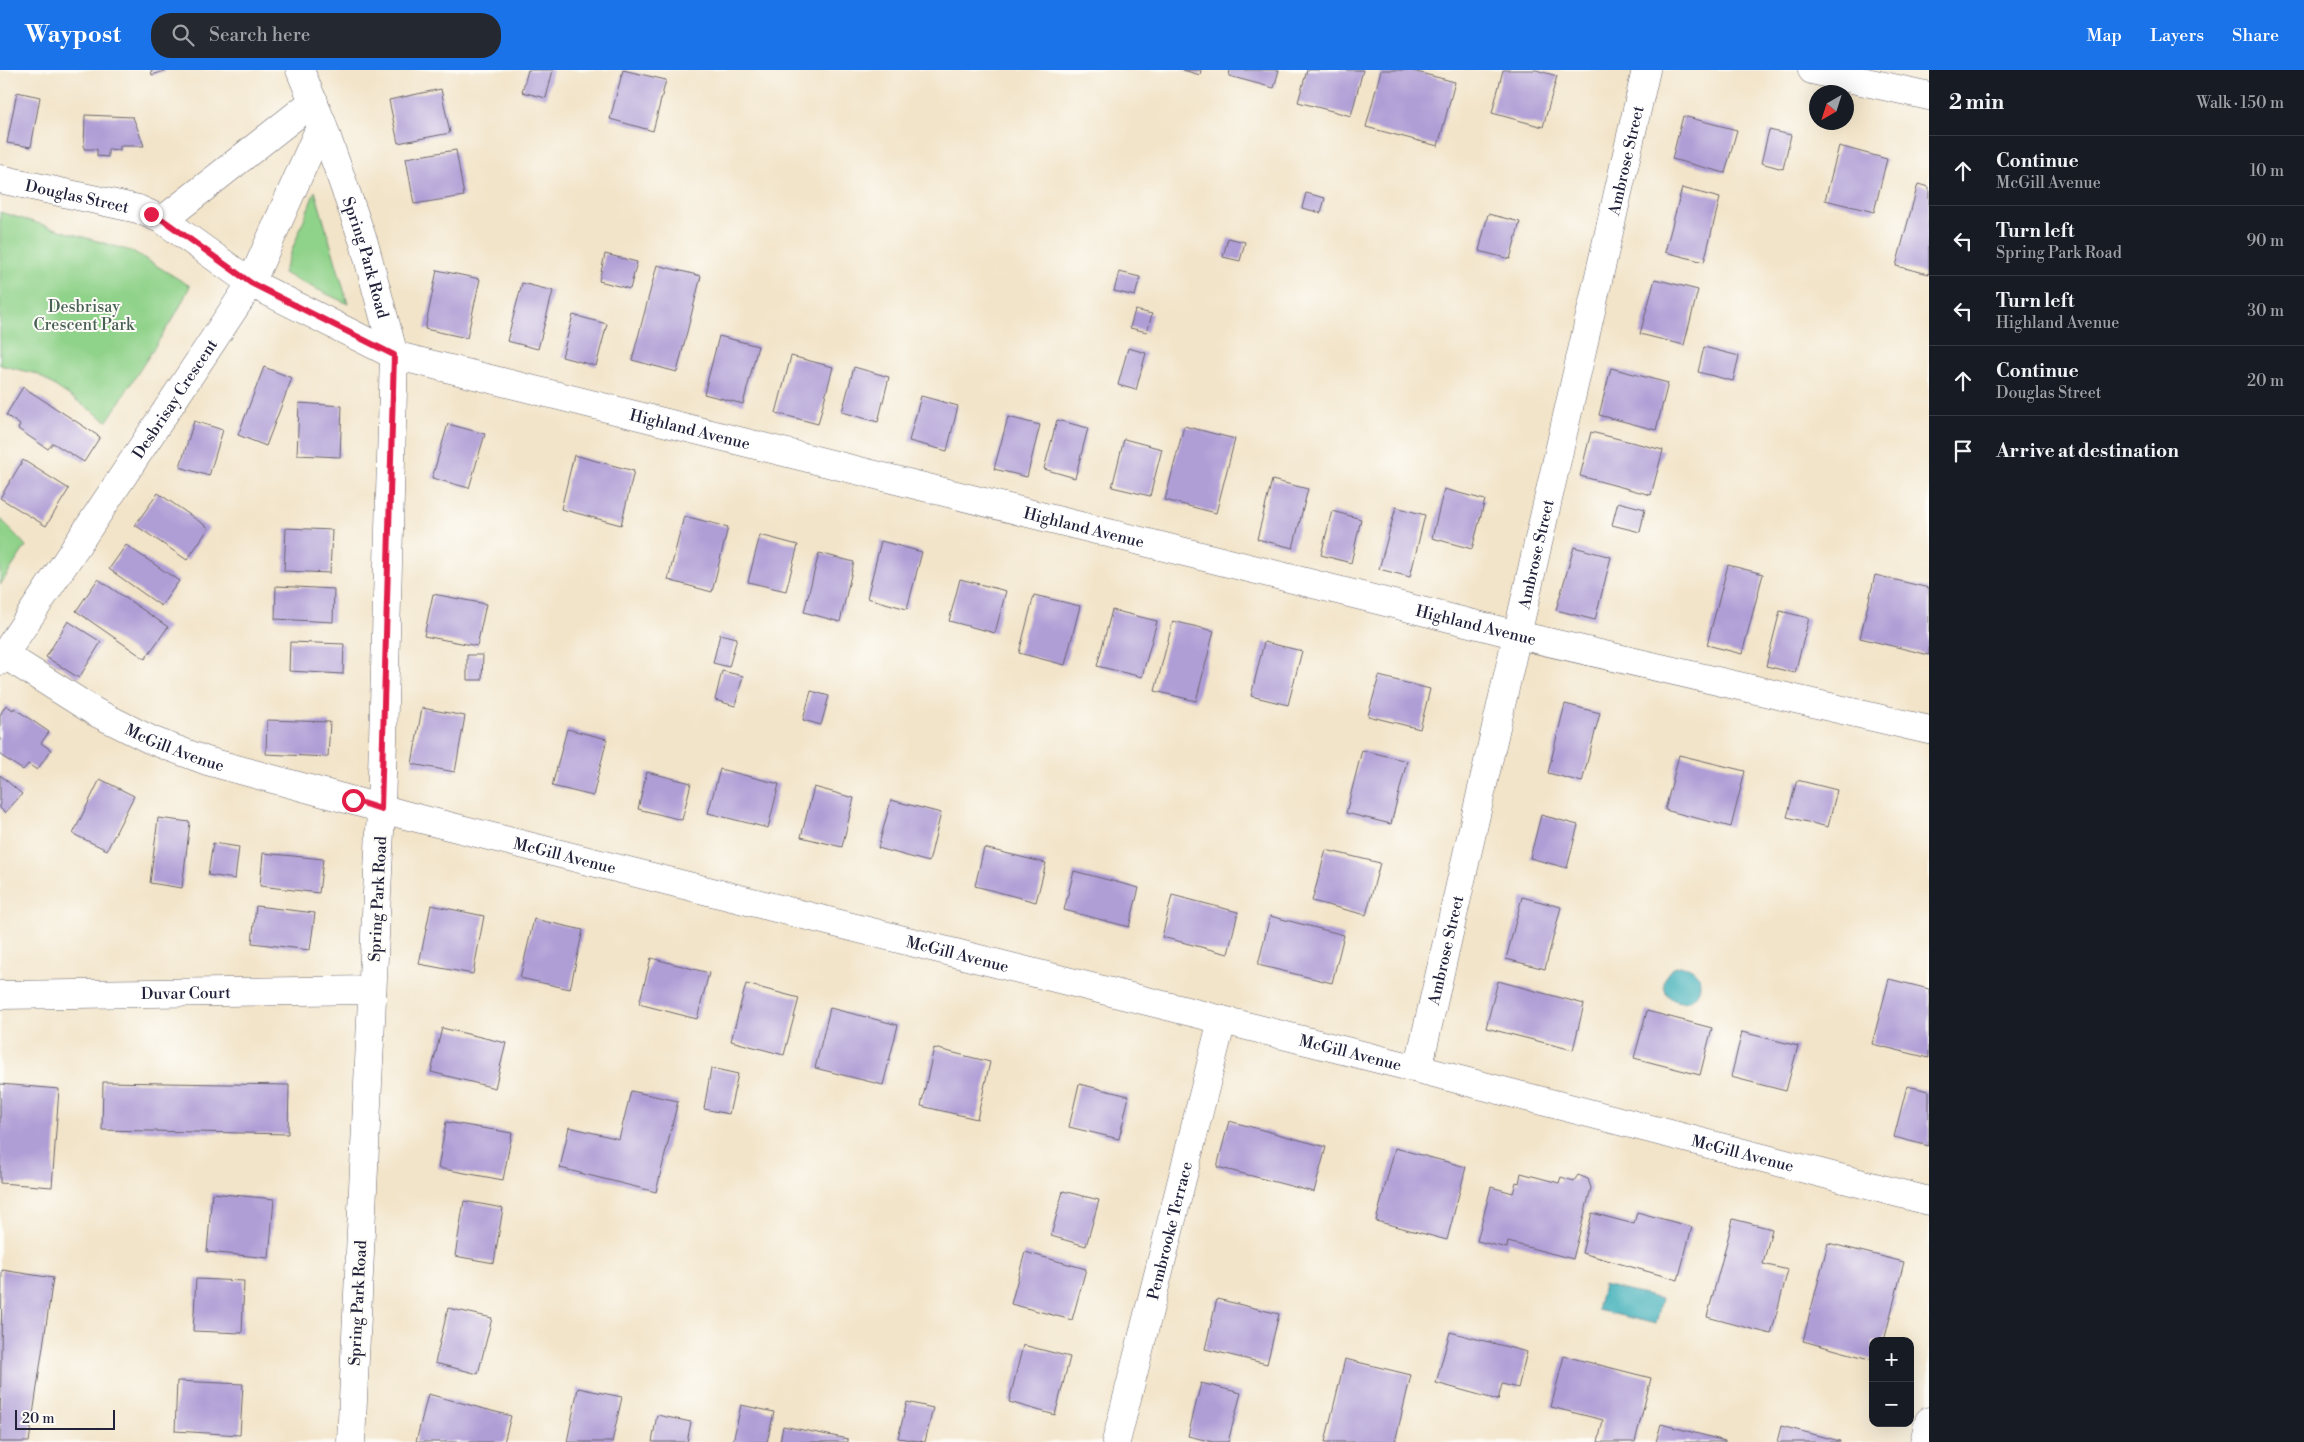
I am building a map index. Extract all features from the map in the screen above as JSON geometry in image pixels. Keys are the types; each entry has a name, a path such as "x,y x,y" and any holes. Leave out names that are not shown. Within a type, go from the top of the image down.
{"street":[{"name":"Spring Park Road","path":"300,70 318,112 364,243 394,355 381,809 351,1442"},
{"name":"Ambrose Street","path":"1418,1068 1646,70"},
{"path":"1812,70 1929,96"},
{"path":"163,220 318,112"},
{"name":"Desbrisay Crescent","path":"2,658 251,283 318,112"},
{"name":"Douglas Street","path":"0,179 138,209 163,220 251,283"},
{"name":"Highland Avenue","path":"251,283 394,355 1518,636 1929,730"},
{"name":"McGill Avenue","path":"2,658 95,712 178,751 206,761 381,809 1418,1068 1929,1200"},
{"name":"Duvar Court","path":"0,995 372,990"},
{"name":"Pembrooke Terrace","path":"1116,1442 1222,1020"},
{"path":"1924,1442 1929,1421"}],"green space":[{"path":"315,191 348,304 283,273"},
{"name":"Desbrisay Crescent Park","path":"0,212 134,252 190,286 177,312 107,421 37,374 0,365"},
{"path":"0,518 26,546 0,585"}],"water":[{"path":"1682,966 1695,971 1700,984 1695,997 1682,1002 1669,997 1664,984 1669,971"},
{"path":"1603,1285 1662,1299 1656,1324 1597,1310"}],"building":[{"path":"151,70 168,70 152,75"},
{"path":"528,70 553,70 546,98 522,92"},
{"path":"623,70 666,80 653,131 610,119"},
{"path":"1183,70 1201,70 1200,75"},
{"path":"1230,70 1279,70 1274,88 1229,76"},
{"path":"1307,70 1363,70 1351,116 1298,102"},
{"path":"1381,70 1409,70 1455,82 1438,146 1366,127"},
{"path":"1503,70 1536,70 1557,76 1543,127 1492,113"},
{"path":"441,89 450,133 398,143 389,100"},
{"path":"17,92 40,97 31,147 7,143"},
{"path":"85,115 133,117 144,146 120,146 120,150 108,149 108,157 97,156 97,149 84,149"},
{"path":"1683,116 1737,130 1725,173 1672,159"},
{"path":"1769,130 1791,135 1783,169 1761,163"},
{"path":"1839,146 1887,159 1874,212 1825,200"},
{"path":"456,150 464,196 414,204 406,158"},
{"path":"1918,184 1929,187 1929,274 1896,266"},
{"path":"1682,188 1720,198 1704,262 1665,252"},
{"path":"1306,193 1325,198 1321,213 1302,208"},
{"path":"1488,214 1520,222 1510,259 1479,251"},
{"path":"1228,238 1245,242 1240,261 1223,257"},
{"path":"605,254 637,262 630,289 599,281"},
{"path":"657,265 701,276 677,372 632,360"},
{"path":"437,270 480,279 467,338 425,329"},
{"path":"1119,272 1140,277 1135,296 1114,291"},
{"path":"1655,279 1698,290 1684,345 1640,334"},
{"path":"522,283 553,291 538,349 507,341"},
{"path":"1135,310 1152,314 1147,332 1130,328"},
{"path":"573,315 607,324 596,366 562,357"},
{"path":"719,336 758,346 743,404 704,394"},
{"path":"1704,347 1739,356 1733,381 1698,372"},
{"path":"1128,348 1146,353 1136,390 1118,385"},
{"path":"791,356 833,367 818,424 776,413"},
{"path":"264,367 292,378 266,446 238,435"},
{"path":"854,367 889,377 878,422 842,412"},
{"path":"1611,368 1668,383 1656,430 1599,415"},
{"path":"23,387 100,437 84,462 53,443 48,449 18,429 20,425 6,415"},
{"path":"921,396 958,406 947,451 909,441"},
{"path":"299,403 342,406 340,457 297,455"},
{"path":"1008,417 1040,425 1027,477 994,469"},
{"path":"1057,420 1088,428 1075,478 1044,469"},
{"path":"194,421 223,430 209,476 180,467"},
{"path":"448,424 485,434 469,488 432,478"},
{"path":"1184,426 1235,439 1216,513 1165,500"},
{"path":"1591,432 1663,450 1651,495 1580,476"},
{"path":"1124,439 1162,449 1150,496 1112,487"},
{"path":"574,455 634,471 621,525 561,509"},
{"path":"23,460 69,489 46,526 0,498"},
{"path":"1272,480 1308,489 1293,548 1257,539"},
{"path":"1444,489 1485,500 1472,549 1432,538"},
{"path":"158,493 209,528 187,560 135,525"},
{"path":"1618,502 1645,509 1640,532 1612,525"},
{"path":"1396,507 1425,515 1410,577 1379,569"},
{"path":"1332,511 1361,519 1351,563 1321,555"},
{"path":"684,516 728,527 712,592 668,580"},
{"path":"286,528 332,530 330,573 284,571"},
{"path":"760,535 798,545 786,591 748,582"},
{"path":"881,541 922,552 907,609 867,598"},
{"path":"126,545 179,581 161,606 109,569"},
{"path":"1574,547 1611,557 1595,620 1556,610"},
{"path":"819,553 854,562 840,622 804,612"},
{"path":"1728,565 1763,574 1742,654 1707,645"},
{"path":"1875,575 1929,588 1929,655 1860,638"},
{"path":"98,579 168,627 145,659 76,611"},
{"path":"960,579 1006,591 995,633 949,621"},
{"path":"276,586 334,589 333,622 275,619"},
{"path":"433,594 486,604 477,646 424,636"},
{"path":"1034,595 1080,606 1065,665 1019,653"},
{"path":"1112,610 1157,621 1142,677 1097,666"},
{"path":"1780,611 1809,618 1795,673 1766,666"},
{"path":"68,621 101,642 79,678 46,657"},
{"path":"1173,621 1214,631 1196,701 1155,691"},
{"path":"720,634 737,638 729,667 713,663"},
{"path":"290,642 344,644 343,674 289,671"},
{"path":"1264,642 1302,651 1288,705 1251,696"},
{"path":"467,655 483,655 482,680 467,680"},
{"path":"722,671 743,676 735,706 715,700"},
{"path":"1379,676 1430,689 1420,729 1368,716"},
{"path":"811,691 829,696 821,725 803,720"},
{"path":"1565,704 1600,713 1582,782 1548,773"},
{"path":"6,705 13,710 14,708 49,732 41,743 51,750 37,770 28,764 23,770 0,755 0,715"},
{"path":"422,708 465,716 455,772 412,764"},
{"path":"267,720 330,722 328,757 266,754"},
{"path":"567,729 607,739 593,796 552,786"},
{"path":"1362,750 1407,761 1391,824 1346,813"},
{"path":"1679,755 1745,771 1731,827 1665,810"},
{"path":"720,769 779,784 768,828 708,813"},
{"path":"647,772 691,783 682,820 638,809"},
{"path":"0,775 22,794 5,813 0,808"},
{"path":"100,779 134,796 107,850 73,834"},
{"path":"1797,780 1837,790 1828,827 1787,817"},
{"path":"814,787 854,798 842,847 801,837"},
{"path":"891,800 941,813 929,862 878,848"},
{"path":"1541,815 1578,825 1567,868 1530,858"},
{"path":"158,818 190,822 182,888 150,883"},
{"path":"213,843 239,847 235,879 208,875"},
{"path":"984,848 1046,863 1036,902 975,886"},
{"path":"1326,850 1380,863 1366,915 1312,901"},
{"path":"263,853 323,859 319,893 260,886"},
{"path":"1074,871 1139,888 1129,927 1064,910"},
{"path":"1172,895 1238,912 1228,954 1162,937"},
{"path":"1522,897 1561,907 1545,969 1506,959"},
{"path":"431,905 484,916 473,974 419,964"},
{"path":"256,906 315,913 310,950 252,943"},
{"path":"1270,916 1344,935 1332,983 1258,965"},
{"path":"534,919 583,930 570,989 520,978"},
{"path":"651,958 709,973 697,1019 639,1004"},
{"path":"1889,979 1929,989 1929,1058 1872,1044"},
{"path":"1498,981 1584,1004 1573,1050 1486,1028"},
{"path":"746,984 799,998 784,1055 731,1041"},
{"path":"830,1008 898,1025 883,1085 815,1068"},
{"path":"1647,1011 1712,1028 1700,1075 1634,1058"},
{"path":"442,1028 506,1043 495,1088 431,1072"},
{"path":"1742,1032 1798,1046 1786,1091 1731,1077"},
{"path":"934,1048 990,1062 977,1119 921,1106"},
{"path":"711,1068 738,1074 729,1114 704,1109"},
{"path":"103,1082 289,1085 288,1134 102,1130"},
{"path":"0,1084 59,1089 52,1187 0,1183"},
{"path":"1079,1084 1129,1096 1119,1139 1069,1127"},
{"path":"1907,1086 1929,1091 1929,1146 1894,1137"},
{"path":"631,1091 678,1101 656,1192 560,1168 569,1127 619,1139"},
{"path":"1229,1121 1326,1147 1314,1192 1217,1167"},
{"path":"446,1122 512,1133 503,1180 438,1168"},
{"path":"1395,1148 1466,1167 1447,1240 1376,1221"},
{"path":"1521,1173 1559,1183 1561,1177 1574,1181 1578,1175 1588,1179 1591,1188 1573,1259 1508,1242 1507,1248 1477,1241 1491,1187 1513,1193 1516,1182 1519,1183"},
{"path":"1063,1191 1099,1200 1086,1246 1051,1236"},
{"path":"212,1193 274,1199 269,1258 207,1252"},
{"path":"464,1201 503,1208 494,1263 455,1256"},
{"path":"1637,1212 1692,1227 1678,1280 1582,1253 1592,1213 1634,1224"},
{"path":"1733,1219 1772,1229 1763,1264 1788,1270 1771,1334 1707,1317"},
{"path":"1828,1243 1904,1262 1885,1337 1869,1337 1869,1359 1803,1341"},
{"path":"1025,1252 1086,1269 1072,1320 1011,1304"},
{"path":"2,1270 53,1278 29,1442 0,1442"},
{"path":"196,1279 244,1281 242,1333 193,1331"},
{"path":"1217,1299 1279,1314 1267,1364 1205,1349"},
{"path":"448,1308 492,1318 478,1374 435,1363"},
{"path":"1450,1332 1527,1352 1518,1388 1502,1384 1498,1400 1436,1383"},
{"path":"1023,1345 1070,1357 1055,1415 1009,1402"},
{"path":"1564,1356 1651,1378 1635,1442 1598,1442 1603,1420 1551,1407"},
{"path":"1345,1359 1411,1375 1395,1442 1325,1442"},
{"path":"177,1381 243,1384 240,1435 175,1431"},
{"path":"1201,1383 1241,1393 1228,1442 1213,1442 1188,1436"},
{"path":"578,1388 622,1397 612,1442 567,1442"},
{"path":"428,1394 511,1416 504,1442 416,1442"},
{"path":"907,1402 933,1408 925,1442 898,1438"},
{"path":"741,1405 774,1412 767,1442 733,1442"},
{"path":"657,1415 691,1422 687,1442 652,1442"},
{"path":"1661,1424 1725,1441 1725,1442 1656,1442"},
{"path":"783,1426 848,1439 848,1442 780,1442"},
{"path":"1781,1426 1840,1441 1840,1442 1777,1442"}],"route":[{"path":"151,214 163,220 251,283 394,355 381,809 353,800"}]}
